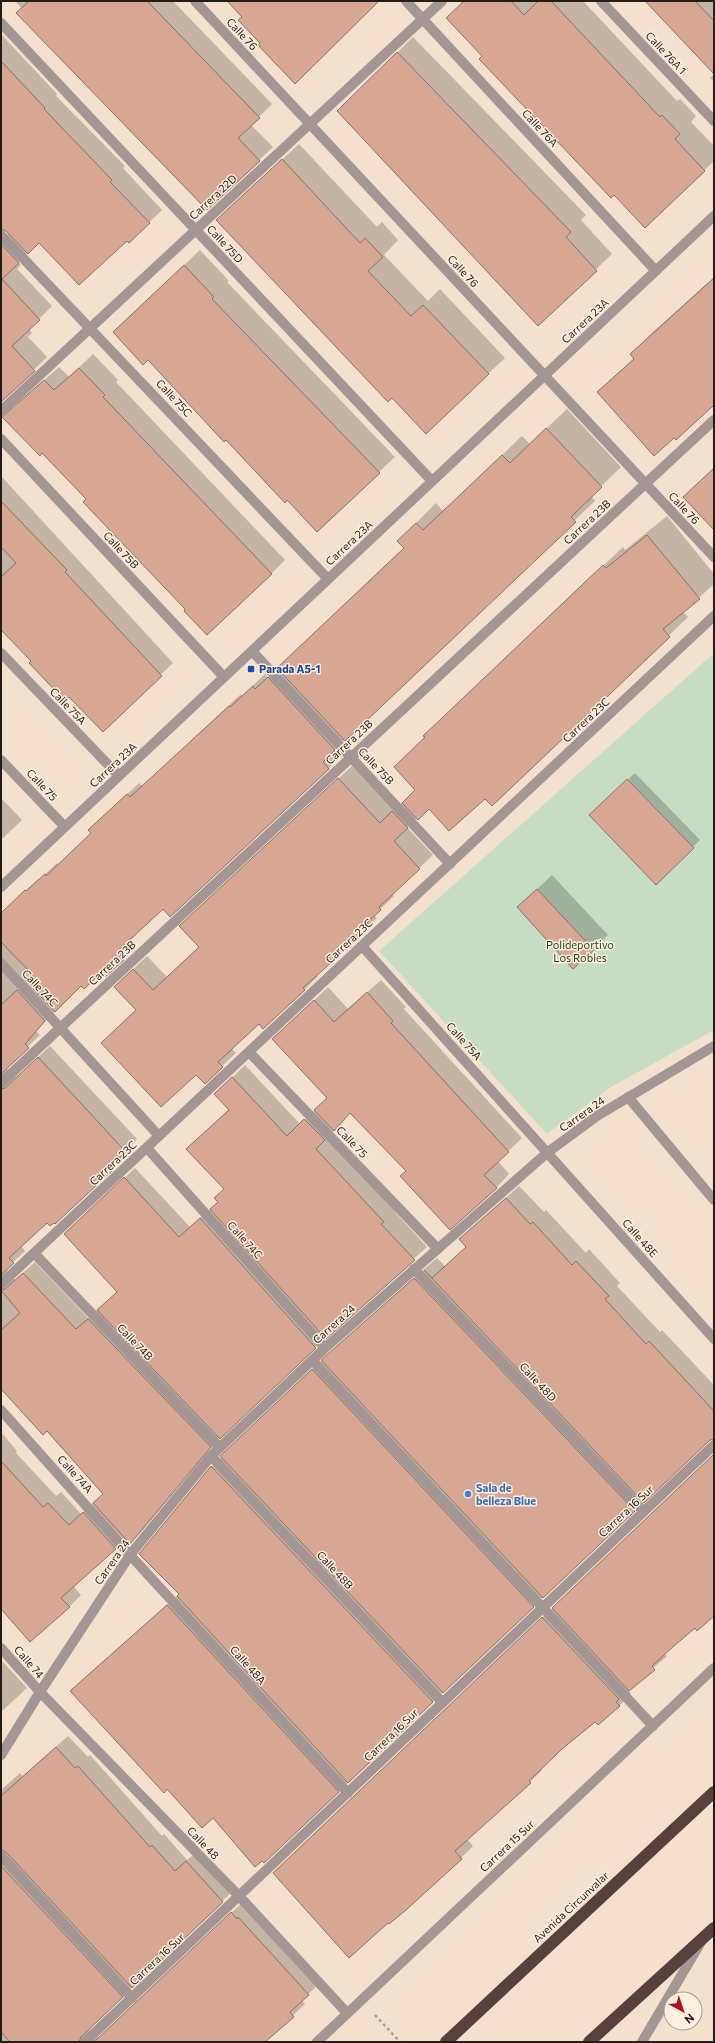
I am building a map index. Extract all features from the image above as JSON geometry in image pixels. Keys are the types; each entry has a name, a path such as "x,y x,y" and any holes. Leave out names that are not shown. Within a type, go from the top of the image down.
{"highway":[{"name":"Avenida Circunvalar","path":"446,2042 714,1792"},
{"path":"589,2042 714,1928"}],"street":[{"name":"Calle 76","path":"195,1 714,557"},
{"name":"Calle 76A","path":"406,1 656,270"},
{"name":"Carrera 22D","path":"1,411 442,1"},
{"name":"Calle 76A 1","path":"601,1 714,121"},
{"name":"Calle 75D","path":"1,23 432,481"},
{"name":"Carrera 23A","path":"1,887 714,216"},
{"name":"Calle 75C","path":"1,235 328,579"},
{"name":"Carrera 23B","path":"1,1083 714,420"},
{"name":"Calle 75B","path":"1,439 224,677"},
{"name":"Carrera 23C","path":"1,1284 714,616"},
{"name":"Calle 75B","path":"252,651 450,864"},
{"name":"Calle 75A","path":"1,653 118,776"},
{"name":"Calle 75","path":"1,760 65,827"},
{"name":"Calle 75A","path":"362,946 548,1152"},
{"name":"Calle 74C","path":"1,963 158,1136"},
{"name":"Carrera 24","path":"1,1755 40,1692 130,1555 211,1456 325,1348 548,1152 597,1116 714,1046"},
{"name":"Calle 75","path":"249,1052 438,1249"},
{"path":"628,1097 714,1200"},
{"name":"Calle 74C","path":"146,1148 325,1348"},
{"name":"Calle 48E","path":"548,1152 714,1339"},
{"name":"Calle 74B","path":"34,1253 220,1448"},
{"name":"Calle 48D","path":"414,1269 643,1511"},
{"path":"312,1360 652,1726"},
{"name":"Calle 74A","path":"1,1410 130,1555"},
{"name":"Carrera 16 Sur","path":"85,2042 240,1897 442,1702 714,1445"},
{"name":"Calle 48B","path":"211,1456 442,1702"},
{"name":"Calle 48A","path":"130,1555 348,1793"},
{"name":"Calle 74","path":"1,1648 40,1692"},
{"name":"Carrera 15 Sur","path":"317,2042 714,1668"},
{"name":"Calle 48","path":"40,1692 240,1897 347,2013"},
{"path":"1,1856 132,1998"},
{"path":"642,2042 705,1937"}],"path":[{"path":"362,2000 400,2042"}],"green space":[{"name":"Polideportivo Los Robles","path":"714,653 714,1030 611,1087 547,1134 379,951"}],"building":[{"path":"29,1 147,1 260,118 238,138 260,161 207,210 16,13"},
{"path":"227,1 379,1 295,84 258,45 260,43 238,20 242,17"},
{"path":"464,1 511,1 524,15 538,1 551,1 660,117 662,115 680,134 675,139 705,171 645,228 614,195 611,198 479,59 482,56 446,18"},
{"path":"645,1 695,1 714,21 714,74"},
{"path":"397,52 571,232 566,237 597,271 538,326 337,111"},
{"path":"1,61 45,108 44,109 112,180 110,182 150,223 129,243 127,241 79,285 39,243 28,254 6,231 1,229"},
{"path":"282,159 360,243 365,238 383,257 368,271 411,316 423,305 489,374 426,434 392,398 388,402 216,220"},
{"path":"1,244 19,263 2,279 40,320 12,346 35,371 1,402"},
{"path":"184,265 214,297 212,299 380,473 317,532 287,500 285,503 226,440 224,442 148,360 143,365 113,332"},
{"path":"714,278 714,405 676,440 674,438 654,456 597,392 634,359 630,354"},
{"path":"79,368 105,395 103,397 272,574 207,635 184,611 185,609 83,502 86,499 42,453 40,456 2,417 44,380 54,390"},
{"path":"546,428 602,487 571,517 576,522 345,741 277,668 404,548 397,541 416,523 423,530 502,455 510,463"},
{"path":"714,468 714,530 683,497"},
{"path":"1,501 67,570 65,572 162,676 103,732 69,697 65,701 29,663 31,661 1,630 1,577 16,563 1,547"},
{"path":"647,535 700,599 663,629 670,637 492,806 485,799 449,831 429,809 418,820 402,803 415,790 394,767 425,737 423,736 603,565 606,568"},
{"path":"268,677 335,750 323,762 329,769 170,917 163,909 119,950 124,960 105,977 101,973 84,989 81,986 55,1012 26,981 33,975 1,942 1,913 25,890 26,891 45,874 46,876 91,833 88,830 127,794 130,797 229,706 230,707 253,686 255,689"},
{"path":"338,778 380,823 392,811 408,828 394,841 420,869 379,907 381,910 361,928 365,932 303,988 305,990 263,1029 259,1024 218,1062 223,1067 205,1084 196,1075 161,1107 101,1043 136,1010 114,987 133,969 153,990 199,947 179,926"},
{"path":"627,779 694,848 656,885 589,815"},
{"path":"537,889 594,950 573,969 517,907"},
{"path":"17,990 45,1021 25,1044 29,1048 1,1074 1,1005"},
{"path":"367,992 393,1021 391,1023 509,1152 484,1175 497,1188 450,1230 400,1176 406,1171 350,1113 334,1131 314,1110 327,1098 272,1039 314,1000 334,1022"},
{"path":"38,1057 126,1152 112,1164 115,1168 55,1224 54,1223 50,1226 47,1223 9,1258 14,1263 1,1275 1,1089 5,1088"},
{"path":"232,1077 287,1136 304,1119 325,1140 316,1149 384,1222 381,1224 415,1260 326,1339 210,1209 218,1202 214,1198 224,1189 186,1149 229,1110 214,1094"},
{"path":"124,1177 179,1237 200,1218 316,1348 220,1439 97,1310 117,1292 64,1234"},
{"path":"506,1198 530,1224 533,1222 572,1265 576,1261 609,1296 605,1299 646,1344 649,1341 714,1411 714,1439 710,1440 644,1503 424,1270 432,1278 466,1247 459,1239"},
{"path":"23,1273 76,1329 88,1319 211,1447 130,1544 93,1503 103,1494 47,1431 43,1435 1,1389 1,1330 20,1313 1,1290 5,1289"},
{"path":"414,1278 635,1511 543,1598 321,1360"},
{"path":"312,1369 534,1607 443,1693 220,1456"},
{"path":"714,1454 714,1616 697,1631 695,1628 674,1646 652,1666 655,1670 629,1691 552,1608"},
{"path":"1,1461 43,1507 48,1503 69,1525 83,1512 116,1549 61,1598 70,1607 30,1642 1,1609"},
{"path":"211,1466 433,1702 348,1783 177,1596 179,1594 139,1554"},
{"path":"167,1605 339,1792 264,1863 262,1861 255,1867 213,1818 202,1828 167,1789 164,1793 70,1691"},
{"path":"542,1617 619,1699 616,1702 620,1706 598,1725 595,1722 562,1749 529,1781 531,1783 455,1851 462,1859 406,1910 389,1924 388,1923 349,1958 273,1873"},
{"path":"56,1747 75,1768 78,1766 150,1847 152,1845 175,1871 186,1861 223,1902 132,1988 6,1852 1,1850 1,1796"},
{"path":"1,1866 123,1997 81,2037 79,2042 10,2042 1,2032"},
{"path":"231,1912 237,1919 238,1917 309,1995 290,2012 294,2017 265,2042 94,2042"}],"place":[{"name":"Parada A5-1","path":"251,669"},
{"name":"Sala de belleza Blue","path":"468,1494"}]}
